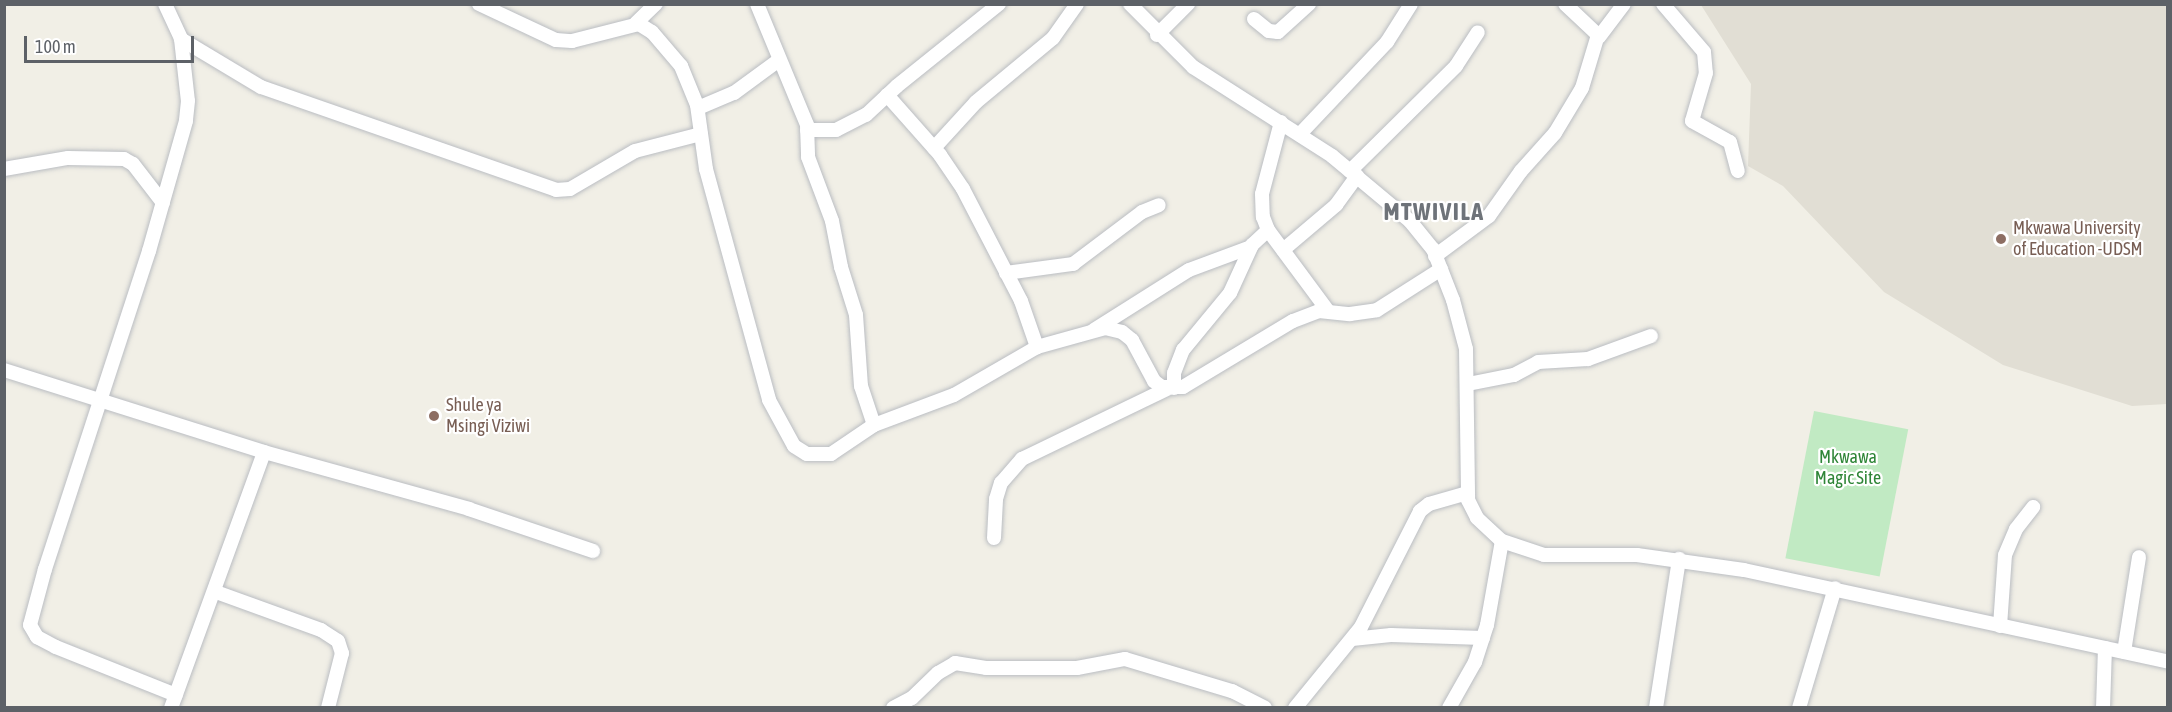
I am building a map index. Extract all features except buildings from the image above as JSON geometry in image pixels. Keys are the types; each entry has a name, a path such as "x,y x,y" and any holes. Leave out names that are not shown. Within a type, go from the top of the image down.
{"street":[{"path":"165,4 181,39 188,101 186,121 163,203 101,400 45,568 30,625 37,637 173,701 216,592 264,452"},
{"path":"479,4 504,11 542,36 563,41 636,23 656,4"},
{"path":"757,4 807,130 811,171 832,221 856,315 861,386 874,425"},
{"path":"807,130 849,125 999,4"},
{"path":"934,148 976,102 1053,38 1077,4"},
{"path":"1130,4 1157,35 1216,84 1300,134 1410,221 1438,262 1466,349 1467,493 1477,518 1502,541 1544,555 1679,559 1835,588 2168,662"},
{"path":"1157,35 1188,4"},
{"path":"1254,20 1269,31 1278,32 1309,4"},
{"path":"1300,134 1387,42 1411,4"},
{"path":"1564,4 1594,28 1599,37"},
{"path":"994,538 996,499 1001,483 1022,459 1171,388 1199,378 1293,321 1328,311 1350,314 1377,310 1438,262 1489,216 1554,133 1582,88 1599,37 1624,4"},
{"path":"1663,4 1704,52 1706,73 1692,121 1730,142 1738,171"},
{"path":"636,23 652,32 681,66 698,108 701,134 749,336 769,400 794,446 819,456 843,448 874,425 954,395 1036,347 1093,331 1122,332 1132,340 1154,381 1171,388"},
{"path":"1283,250 1336,205 1353,174 1456,66 1478,32"},
{"path":"181,39 261,87 556,190 570,189 635,151 701,134"},
{"path":"698,108 734,93 779,60"},
{"path":"887,95 934,148 971,203 1028,317 1036,347"},
{"path":"1281,122 1262,194 1263,217 1268,230 1328,311"},
{"path":"4,169 68,158 124,159 133,164 163,203"},
{"path":"1006,273 1073,264 1142,212 1159,205"},
{"path":"1171,388 1183,350 1230,293 1251,248 1268,230"},
{"path":"1093,331 1107,318 1188,270 1251,248"},
{"path":"1468,384 1514,375 1538,362 1570,362 1596,357 1651,336"},
{"path":"4,370 264,452 469,509 593,551"},
{"path":"1295,708 1352,639 1420,511 1467,493"},
{"path":"2000,626 2005,555 2016,529 2033,507"},
{"path":"1449,708 1461,693 1483,638 1502,541"},
{"path":"2124,652 2139,557"},
{"path":"1656,708 1679,559"},
{"path":"1799,708 1835,588"},
{"path":"216,592 321,630 338,641 342,653 328,708"},
{"path":"1352,639 1391,635 1483,638"},
{"path":"2103,708 2105,648"},
{"path":"893,708 912,698 938,673 955,663 986,668 1077,668 1125,659 1232,691 1265,708"}],"shaded area":[{"name":"Mkwawa University of Education -UDSM","path":"1701,5 2167,5 2167,404 2132,406 2003,365 1884,292 1783,186 1748,166 1751,84"}],"green space":[{"name":"Mkwawa Magic Site","path":"1814,411 1908,429 1880,577 1785,558"}],"place":[{"name":"Mkwawa University of Education -UDSM","path":"2001,239"},
{"name":"Shule ya Msingi Viziwi","path":"434,416"}],"district":[{"name":"MTWIVILA","path":"1434,212"}]}
